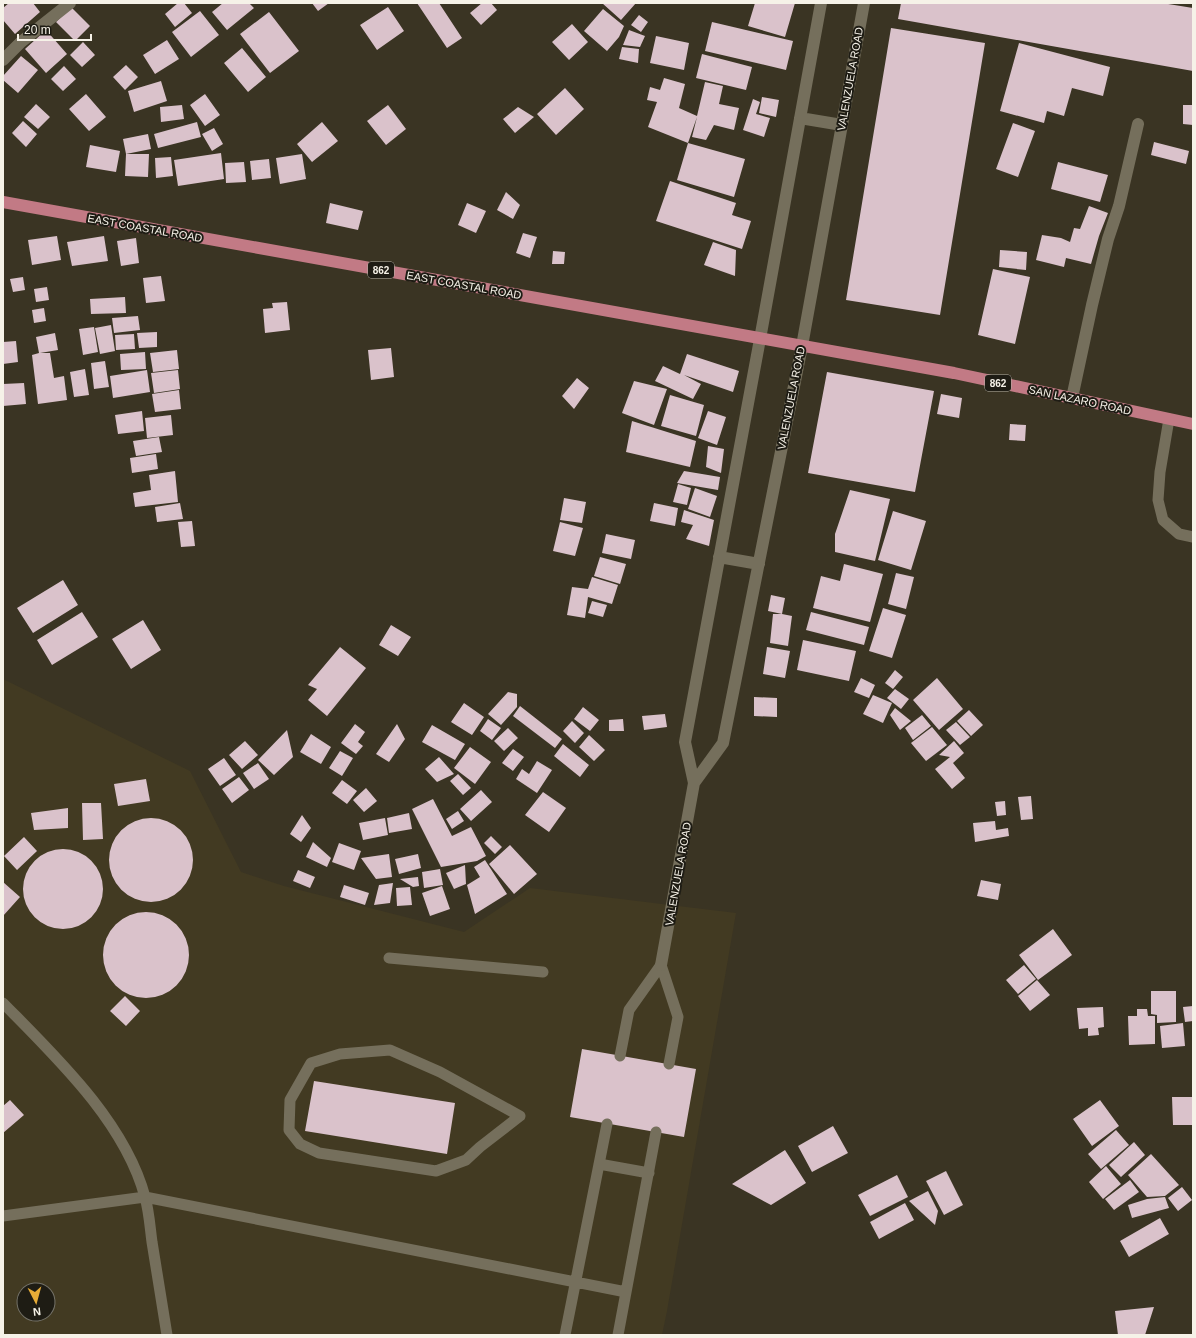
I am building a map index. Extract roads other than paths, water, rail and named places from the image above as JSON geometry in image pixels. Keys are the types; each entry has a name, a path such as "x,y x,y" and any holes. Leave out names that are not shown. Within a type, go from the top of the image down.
{"main road":[{"name":"EAST COASTAL ROAD","path":"3,202 760,339"},
{"name":"862","path":"760,339 802,346"},
{"name":"SAN LAZARO ROAD","path":"802,346 954,373 1193,424"}],"street":[{"path":"3,60 21,42 70,3"},
{"name":"VALENZUELA ROAD","path":"661,965 694,782 685,742 821,3"},
{"name":"VALENZUELA ROAD","path":"694,782 723,743 802,346 864,3"},
{"path":"800,118 842,125"},
{"path":"1072,398 1092,305 1108,239 1119,206 1138,124"},
{"path":"719,557 758,564"}],"lane":[{"path":"1169,419 1160,472 1158,500 1163,520 1179,534 1193,538"},
{"path":"389,958 543,972"},
{"path":"620,1056 629,1010 661,965"},
{"path":"661,965 678,1017 669,1064"},
{"path":"3,1003 48,1049 87,1093 115,1131 133,1164 145,1197 167,1335"},
{"path":"390,1050 440,1072 520,1116 480,1147 466,1160 436,1170 319,1153 300,1144 289,1130 290,1100 311,1063 340,1054 390,1050"},
{"path":"565,1335 607,1124"},
{"path":"618,1335 656,1132"},
{"path":"599,1164 648,1173"},
{"path":"3,1216 145,1197 626,1292"}]}
